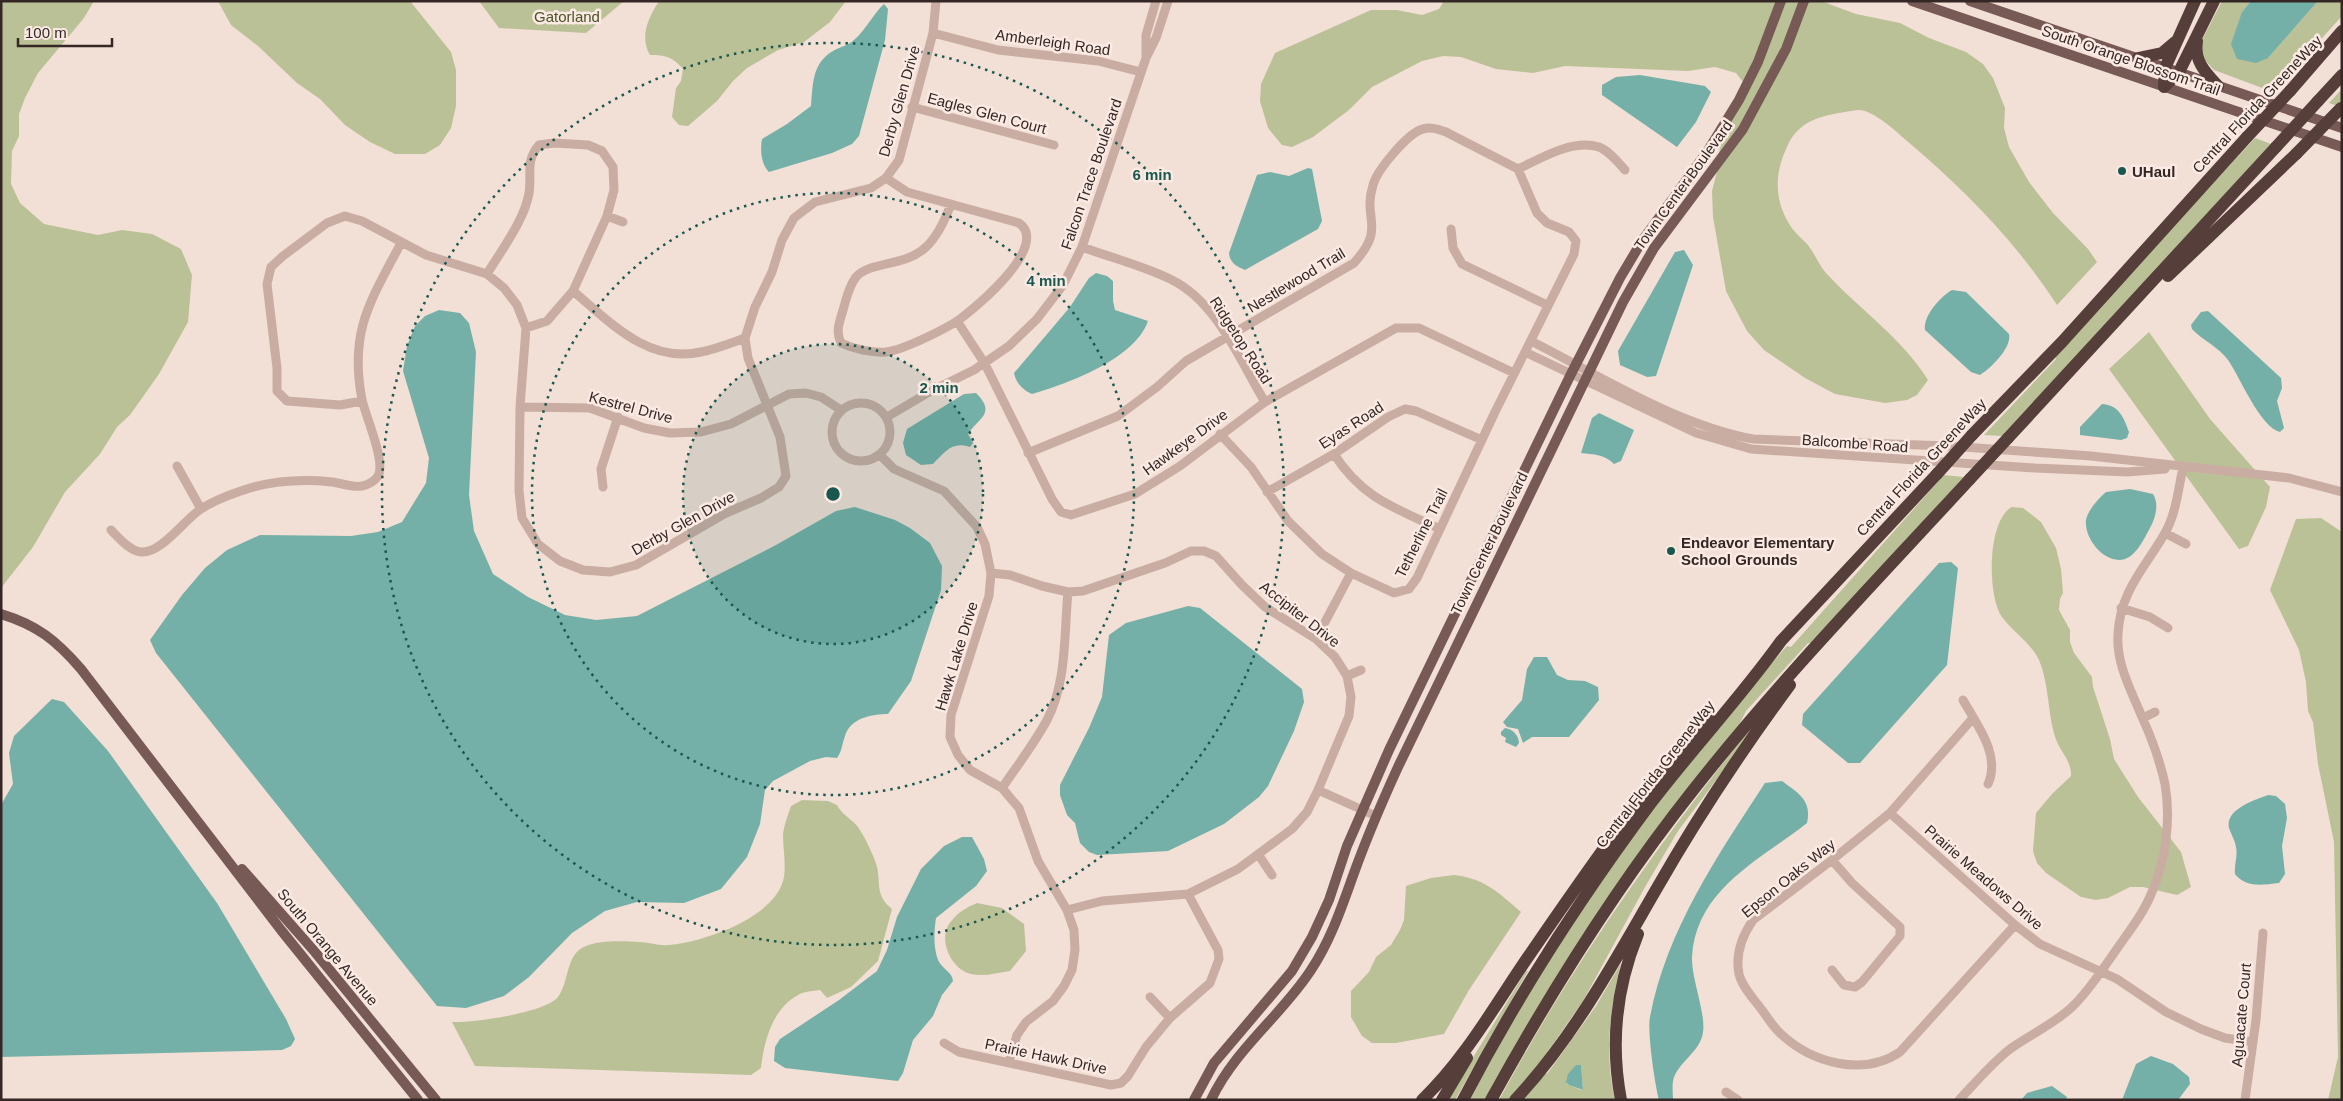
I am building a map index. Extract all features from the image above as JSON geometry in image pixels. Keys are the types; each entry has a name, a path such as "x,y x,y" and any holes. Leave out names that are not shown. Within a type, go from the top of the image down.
{"highway":[{"path":"2164,87 2165,68 2195,1"},
{"path":"2164,87 2179,72 2214,1"},
{"path":"2290,91 2342,31"},
{"name":"Central Florida GreeneWay","path":"1463,1100 1525,989 1596,880 1668,782 1761,669 1781,641 1972,435 2062,342 2247,137 2342,36"},
{"path":"2197,37 2196,56 2199,63 2218,86"},
{"path":"2138,58 2162,53 2170,48 2178,38"},
{"path":"1491,1100 1556,987 1631,873 1736,737 1832,629 2342,75"},
{"path":"2081,359 2342,108"},
{"path":"1515,1100 1542,1071 1593,1000 1703,811 1768,715 1832,629"},
{"path":"1422,1100 1458,1059 1590,865 1665,769 1694,734 1781,641"},
{"path":"1621,1100 1615,1061 1615,1030 1619,996 1626,964 1657,888"},
{"path":"1442,1100 1546,931"}],"main road":[{"name":"Town Center Boulevard","path":"1194,1100 1214,1063 1292,971 1312,937 1362,810 1576,364 1620,278 1642,241 1707,152 1734,108 1758,62 1781,1"},
{"name":"Town Center Boulevard","path":"1211,1100 1237,1056 1291,996 1316,962 1339,916 1376,816 1626,295 1654,248 1719,163 1756,107 1786,49 1804,1"},
{"name":"South Orange Blossom Trail","path":"1912,1 2342,148"},
{"name":"South Orange Blossom Trail","path":"1970,1 2342,128"},
{"name":"South Orange Avenue","path":"1,614 39,628 69,654 195,815 281,930 417,1098"},
{"name":"South Orange Avenue","path":"195,815 315,952 434,1098"}],"street":[{"name":"Derby Glen Drive","path":"362,401 340,405 287,401 277,390 277,368 267,284 271,267 283,256 327,223 345,216 362,221 426,255 488,274 504,288 517,305 526,328 520,407 519,491 522,518 538,544 560,561 583,570 610,572 636,565 724,514 779,487 786,476 780,437 748,358 745,338 755,307 772,272 782,240 794,218 815,202 871,188 886,178 898,160 932,33 936,1"},
{"name":"Falcon Trace Boulevard","path":"1146,58 1146,35 1156,1"},
{"name":"Falcon Trace Boulevard","path":"887,417 985,364 1009,346 1037,319 1063,285 1082,247 1141,72 1156,38 1168,1"},
{"name":"Amberleigh Road","path":"932,33 1024,54 1099,58 1141,72"},
{"name":"Eagles Glen Court","path":"912,107 1054,145"},
{"name":"Nestlewood Trail","path":"1028,453 1118,416 1157,388 1186,361 1354,263 1368,248 1372,235 1370,201 1373,185 1378,174 1407,140 1421,130 1434,128 1446,132 1518,169"},
{"path":"488,274 520,218 529,195 531,154 539,145 554,143 588,145 602,151 613,167 614,190 607,216 573,291 547,321 526,328"},
{"path":"1576,364 1532,341 1547,305 1574,254 1576,241 1569,232 1547,222 1537,213 1518,169 1560,150 1582,145 1600,147 1625,170"},
{"path":"886,178 907,192 1019,223 1026,228 1028,235 1027,244 1002,281 982,302 957,320 899,349 886,352 847,346 838,337 838,329 849,289 857,276 868,269 896,264 911,258 926,248 941,227 950,204"},
{"path":"607,216 623,222"},
{"path":"1451,229 1453,248 1462,264 1547,305"},
{"path":"111,530 128,546 141,552 155,550 201,509 232,494 268,483 298,479 362,486 374,481 379,475 380,464 362,401 358,362 361,326 372,299 401,243"},
{"name":"Ridgetop Road","path":"1082,247 1173,280 1203,303 1226,337 1264,402"},
{"path":"573,291 630,339 648,348 668,353 686,354 700,352 745,338"},
{"name":"Hawkeye Drive","path":"957,320 985,364 1052,499 1061,512 1071,515 1135,494 1180,466 1264,402 1396,328 1419,328 1514,372"},
{"name":"Tetherline Trail","path":"1220,434 1251,466 1288,522 1322,554 1351,574 1394,593 1408,589 1418,578 1514,372 1532,341"},
{"path":"1526,352 1571,374"},
{"name":"Balcombe Road","path":"1576,364 1671,413 1700,425 1753,439 1948,446 2050,453 2289,478 2342,492"},
{"name":"Balcombe Road","path":"1571,374 1696,433 1751,449 2127,472 2183,468"},
{"name":"Kestrel Drive","path":"520,407 590,408 644,428 670,433 701,432 731,424 789,394 806,393 821,397 841,410"},
{"path":"850,404 870,404 887,417 890,434 885,448 880,455 865,461 855,460 844,455 838,449 832,433 834,421 841,410 850,404"},
{"name":"Eyas Road","path":"1267,492 1334,454 1388,417 1405,409 1416,411 1482,440"},
{"path":"602,487 601,469 618,418"},
{"path":"1334,454 1346,474 1360,487 1382,502 1440,529"},
{"name":"Hawk Lake Drive","path":"880,455 894,469 944,491 964,510 977,526 985,544 991,573 989,596 951,715 950,737 958,755 970,770 1002,788 1019,808 1038,861 1067,910 1074,930 1075,950 1072,970 1064,986 1053,1001 1026,1022 1017,1035 1009,1062"},
{"path":"177,466 201,509"},
{"path":"1959,1100 2010,1050 2056,1020 2073,1006 2101,971 2139,916 2152,892 2160,867 2168,822 2165,787 2159,758 2125,678 2118,647 2121,608 2136,576 2165,533 2173,516 2183,468"},
{"path":"2165,533 2186,544"},
{"name":"Accipiter Drive","path":"991,573 1010,575 1042,586 1068,592 1083,590 1156,566 1191,550 1204,551 1216,556 1265,607 1316,640 1335,657 1347,676 1351,697 1349,716 1307,812 1292,829 1216,882 1188,894 1102,901 1067,910"},
{"path":"1316,640 1351,574"},
{"path":"1002,788 1047,719 1056,696 1061,678 1068,592"},
{"path":"2121,608 2150,617 2168,628"},
{"path":"1347,676 1361,670"},
{"path":"1963,700 1992,756 1993,774 1988,784"},
{"path":"2143,718 2155,712"},
{"name":"Epson Oaks Way","path":"1973,718 1890,813 1754,920 1739,946 1740,976 1748,992 1780,1033 1813,1056 1831,1062 1864,1065 1889,1059 1900,1052 2015,925"},
{"path":"1318,790 1376,816"},
{"name":"Prairie Meadows Drive","path":"1890,813 2015,925 2040,944 2134,988 2166,1012 2201,1029 2225,1038 2254,1042"},
{"path":"1258,854 1272,875"},
{"path":"1832,860 1852,883 1900,927 1900,936 1874,969 1855,987 1844,985 1832,970"},
{"name":"Prairie Hawk Drive","path":"944,1043 959,1052 1111,1085 1121,1082 1128,1076 1146,1047 1170,1018 1210,983 1219,959 1218,950 1188,894"},
{"name":"Aguacate Court","path":"2245,1100 2254,1042 2263,932"},
{"path":"1150,997 1170,1018"},
{"path":"1726,1092 1738,1100"}],"green space":[{"path":"1,1 94,1 84,18 38,73 19,114 19,136 12,151 11,184 20,203 44,224 98,235 122,230 152,234 181,249 192,275 188,322 159,374 130,415 117,427 100,454 65,492 33,547 1,588"},
{"path":"218,1 410,1 451,52 456,70 456,106 451,128 440,145 425,154 395,154 370,142 345,125 320,99 297,83 258,46 231,25"},
{"name":"Gatorland","path":"479,1 624,1 586,33 499,28"},
{"path":"659,1 846,1 830,22 804,42 778,50 747,68 733,81 717,101 688,126 679,125 672,117 676,88 681,81 683,69 676,62 668,58 650,55 645,41 649,20"},
{"path":"1444,1 1821,1 1856,14 1900,23 1929,38 1966,52 1983,64 1993,78 2005,108 2004,128 2009,147 2029,182 2053,213 2088,249 2097,262 2057,305 2007,238 1988,217 1949,178 1885,122 1866,111 1860,110 1827,115 1811,121 1797,131 1792,138 1780,165 1778,194 1783,213 1797,234 1808,245 1826,273 1893,337 1928,380 1917,395 1907,400 1885,403 1835,394 1805,378 1764,350 1747,331 1726,291 1713,217 1712,191 1720,160 1719,141 1743,82 1736,73 1715,67 1688,71 1565,66 1533,73 1496,69 1461,57 1443,56 1422,61 1372,87 1349,110 1313,137 1292,147 1282,145 1268,128 1260,101 1261,84 1275,53 1371,10 1397,10 1422,15 1439,9"},
{"path":"2222,1 2251,1 2242,12 2268,58 2318,1 2342,1 2342,16 2273,92 2214,70 2205,60 2201,42"},
{"path":"2342,89 2342,102 2338,106 2329,103"},
{"path":"2255,138 2271,144 2002,436 1984,435 2056,359 2055,355"},
{"path":"2149,332 2210,419 2270,487 2266,507 2248,546 2239,549 2109,369"},
{"path":"1944,475 1964,477 1812,643 1808,643 1746,711 1739,725 1706,766 1486,1100 1470,1100 1538,979 1575,920 1655,807 1697,752 1787,646 1791,647"},
{"path":"2012,507 2023,508 2041,522 2056,548 2061,569 2063,593 2060,599 2059,610 2070,630 2070,642 2074,653 2092,677 2093,687 2110,739 2114,759 2138,797 2181,852 2191,887 2177,895 2143,887 2130,887 2108,898 2096,900 2081,897 2046,873 2037,863 2033,851 2036,813 2071,776 2071,771 2054,732 2043,670 2039,660 2032,649 2002,617 1997,607 1992,576 1994,542 2004,515"},
{"path":"2321,518 2342,532 2342,1100 2328,1100 2338,1057 2334,842 2318,764 2313,722 2308,711 2306,682 2299,650 2270,590 2296,519"},
{"path":"1753,725 1756,727 1678,831 1583,1001 1537,1067 1547,1074 1596,1006 1621,963 1611,1014 1609,1048 1615,1100 1499,1100 1556,1002 1617,907","holes":["1581,1065 1583,1090 1567,1084"]},
{"path":"802,800 828,801 837,805 858,827 876,863 883,899 892,909 878,961 851,987 827,998 820,990 803,993 789,1001 776,1017 771,1027 764,1048 761,1068 751,1075 475,1066 452,1022 508,1016 551,1003 562,991 574,955 586,946 612,941 665,945 684,943 719,933 737,925 768,904 778,891 784,877 783,835 787,816 791,806"},
{"path":"1454,875 1483,883 1521,912 1469,990 1444,1034 1396,1043 1372,1043 1362,1036 1351,1017 1351,991 1369,972 1376,957 1391,945 1400,930 1404,920 1406,886 1431,878"},
{"path":"977,903 1002,908 1024,924 1026,951 1010,971 985,975 971,974 958,967 949,954 945,938 949,924 962,911"},
{"path":"1526,971 1528,971 1455,1100 1447,1100"}],"water":[{"path":"2251,1 2318,1 2268,58 2256,63 2237,59 2231,44 2242,12"},
{"path":"884,4 888,9 885,40 859,136 852,144 832,153 769,172 764,165 762,157 762,139 787,124 811,106 815,75 821,62 833,51 854,40"},
{"path":"1640,75 1705,86 1711,92 1696,122 1677,147 1602,95 1602,85 1616,77"},
{"path":"1308,168 1312,169 1322,221 1318,229 1245,270 1236,266 1232,262 1229,253 1257,175 1270,172 1289,176"},
{"path":"1684,250 1693,265 1656,376 1647,377 1620,365 1618,351 1675,252"},
{"path":"1096,273 1107,276 1113,281 1115,310 1148,321 1141,335 1115,358 1098,368 1081,377 1032,394 1018,383 1014,373 1070,307 1089,278"},
{"path":"1952,290 1966,292 2009,334 2004,351 1990,368 1980,375 1971,372 1925,330 1927,319 1933,307"},
{"path":"439,310 460,313 469,323 476,352 469,495 474,531 493,574 528,597 565,615 596,620 637,616 776,545 836,511 855,507 895,520 910,528 930,543 942,566 941,590 911,681 888,714 862,718 852,725 848,730 837,758 826,757 810,761 773,781 765,790 760,824 747,857 721,889 684,903 637,902 605,911 572,933 529,977 504,996 466,1008 437,1006 156,653 150,640 182,595 205,568 227,550 260,535 351,536 378,532 402,522 426,483 429,458 403,371 407,346 415,326 425,316"},
{"path":"2208,311 2281,378 2282,388 2277,401 2284,428 2280,432 2265,421 2258,412 2224,355 2192,329 2191,325 2201,312"},
{"path":"976,393 985,406 985,411 984,415 968,434 973,443 970,447 958,445 949,449 933,464 921,465 906,455 903,443 907,429 964,394"},
{"path":"2102,404 2113,407 2120,413 2129,432 2127,438 2121,440 2080,435 2080,427"},
{"path":"1599,413 1634,430 1621,461 1614,464 1603,457 1581,453 1592,418"},
{"path":"2130,489 2153,494 2156,502 2155,514 2151,526 2137,550 2129,557 2118,560 2110,558 2097,549 2088,535 2086,520 2094,505 2106,492"},
{"path":"1951,562 1958,568 1947,665 1860,763 1848,763 1802,725 1803,714 1939,563"},
{"path":"1188,606 1200,608 1302,689 1304,702 1294,731 1268,786 1259,797 1224,824 1168,851 1097,855 1089,852 1080,843 1075,823 1067,815 1060,795 1060,785 1089,728 1102,697 1109,635 1126,623"},
{"path":"1534,657 1547,657 1557,675 1568,680 1585,681 1598,687 1599,700 1569,737 1532,737 1523,743 1518,729 1507,727 1503,722 1522,700 1527,669"},
{"path":"52,699 64,702 108,751 217,903 286,1019 295,1039 291,1046 282,1050 1,1057 1,805 13,784 9,753 14,736"},
{"path":"1505,728 1517,735 1519,743 1516,747 1505,742 1506,738 1501,735 1501,732"},
{"path":"1782,781 1799,794 1806,803 1808,809 1807,823 1733,878 1718,894 1705,913 1696,933 1692,957 1703,1032 1694,1051 1675,1074 1673,1100 1659,1100 1655,1082 1649,1024 1658,985 1668,954 1681,924 1712,866 1765,783"},
{"path":"2268,795 2276,796 2285,804 2287,818 2282,846 2285,874 2279,883 2249,884 2235,874 2236,850 2229,828 2229,821 2242,806"},
{"path":"962,837 972,837 984,859 987,871 976,886 936,918 934,940 937,957 941,965 951,975 953,981 942,995 933,1016 913,1040 903,1073 898,1081 785,1068 774,1061 775,1047 780,1039 839,1000 877,971 887,950 897,917 921,869 944,846"},
{"path":"2151,1056 2173,1064 2189,1077 2190,1084 2178,1100 2122,1100 2136,1064"},
{"path":"1576,1065 1581,1065 1583,1090 1566,1082 1568,1074"},
{"path":"2052,1086 2067,1097 2066,1100 2021,1100 2027,1093"}],"place":[{"name":"UHaul","path":"2122,171"},
{"name":"Endeavor Elementary School Grounds","path":"1671,551"}]}
